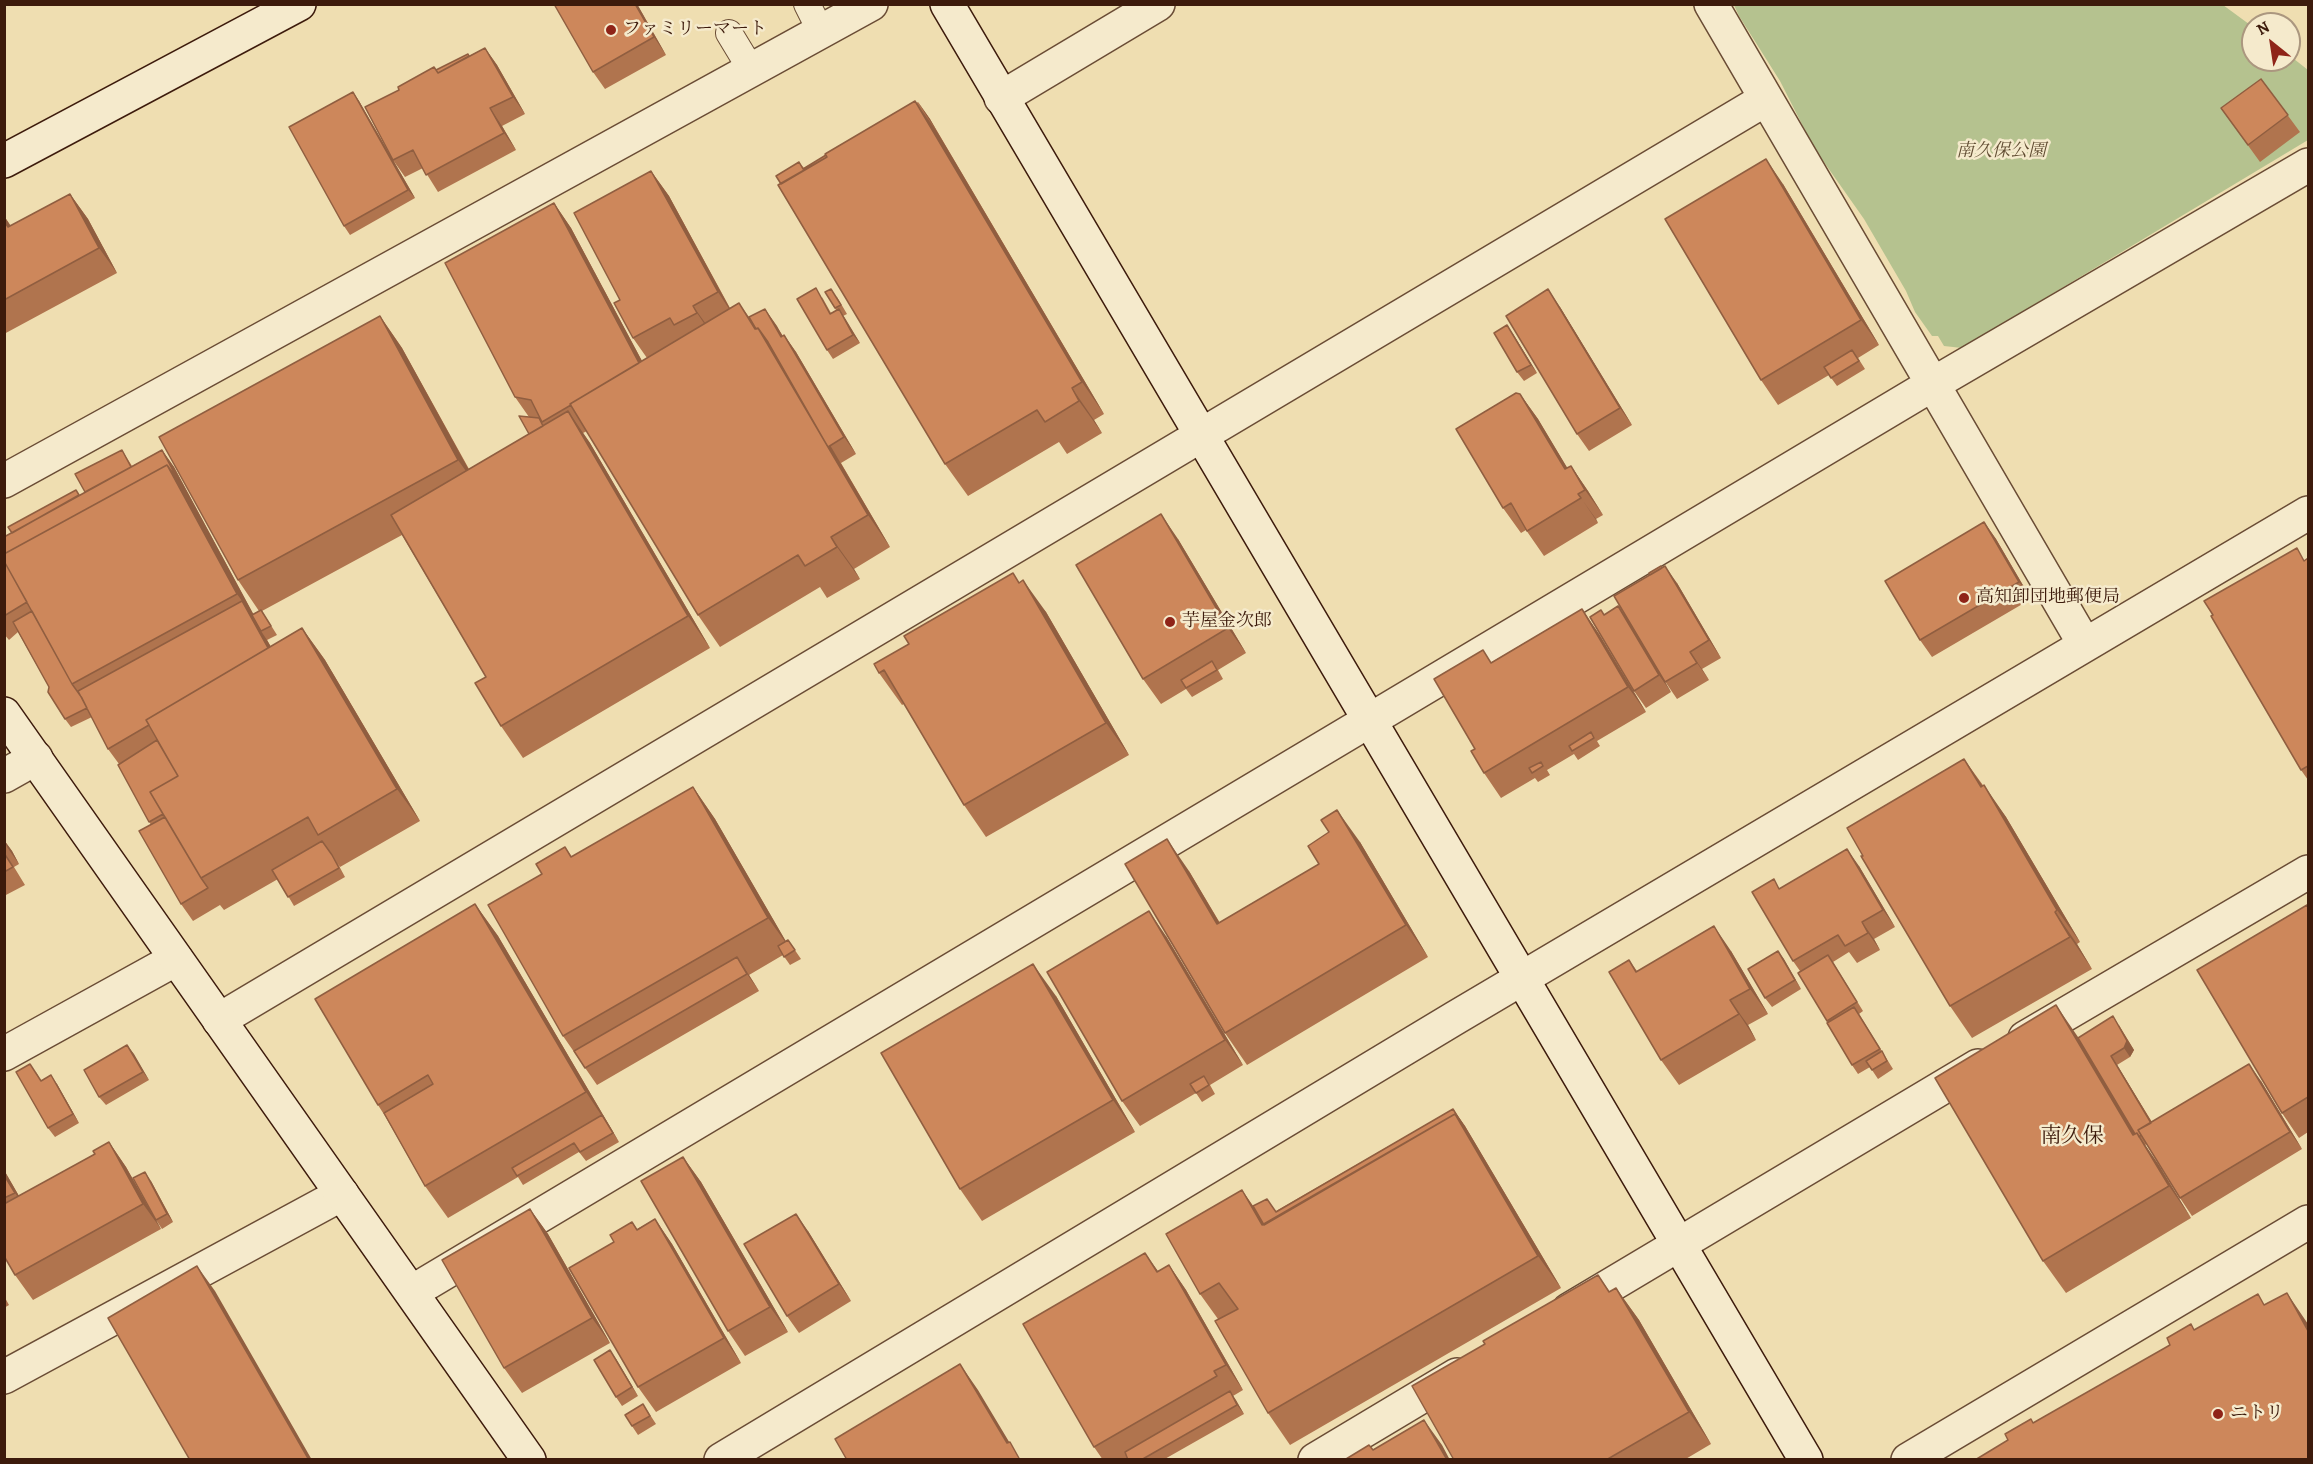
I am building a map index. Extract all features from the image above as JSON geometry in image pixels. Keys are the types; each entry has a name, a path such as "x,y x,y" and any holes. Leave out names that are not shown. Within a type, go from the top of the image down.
{"street":[{"path":"4,161 299,4"},
{"path":"4,481 752,71 814,18 871,4"},
{"path":"947,4 1806,1460"},
{"path":"1001,98 1158,4"},
{"path":"1711,4 2085,645"},
{"path":"219,1020 1766,99"},
{"path":"412,1292 1932,384 2308,165"},
{"path":"721,1460 1522,979 2308,513"},
{"path":"4,714 529,1460"},
{"path":"4,776 36,758"},
{"path":"1538,1328 2308,872"},
{"path":"4,1054 176,959"},
{"path":"4,1377 342,1194"},
{"path":"1908,1460 2308,1222"},
{"path":"1315,1460 1488,1358"}],"lane":[{"path":"729,33 752,71"}],"green space":[{"name":"南久保公園","path":"1734,5 2223,5 2241,18 2241,72 2301,72 2301,64 2308,70 2308,140 1962,348 1944,346 1938,336 1932,336 1915,312 1906,291 1864,219 1814,148 1780,81"}],"building":[{"name":"ファミリーマート","path":"554,4 635,4 654,37 593,72"},
{"path":"485,48 513,97 490,108 504,133 426,175 413,150 393,160 365,107 399,90 398,87 434,67 438,73"},
{"path":"468,54 469,56 438,73 436,70"},
{"path":"2261,79 2288,115 2248,145 2221,108"},
{"path":"353,92 408,190 344,226 289,127"},
{"path":"915,101 1082,382 1072,388 1079,401 1045,422 1037,410 945,464 778,185 827,157 825,154"},
{"path":"826,155 827,157 781,184 776,176 799,162 803,169"},
{"path":"1766,159 1861,320 1761,380 1665,219"},
{"path":"651,171 718,292 693,306 697,313 674,325 670,318 633,338 614,303 620,300 574,213"},
{"path":"70,194 99,248 4,300 4,221 8,227"},
{"path":"554,203 639,363 542,422 531,400 515,397 445,263"},
{"path":"816,288 830,314 839,309 853,335 827,350 797,299"},
{"path":"831,289 841,305 835,308 825,292"},
{"path":"1548,289 1620,408 1577,434 1506,316"},
{"path":"739,303 755,329 758,328 868,515 831,537 837,547 805,566 798,555 698,615 570,404"},
{"path":"765,309 781,337 784,335 844,437 828,447 768,342 749,317"},
{"path":"380,316 458,460 238,580 159,437"},
{"path":"1507,325 1531,365 1517,372 1494,333"},
{"path":"1852,350 1859,361 1831,378 1824,367"},
{"path":"1516,393 1520,394 1565,469 1571,466 1585,490 1578,494 1581,498 1527,531 1511,503 1503,508 1456,429"},
{"path":"568,411 688,616 501,726 475,683 486,677 391,515"},
{"path":"519,416 539,418 543,426 529,434"},
{"path":"122,450 131,467 85,492 75,474"},
{"path":"162,450 178,480 167,465 4,554 4,537"},
{"path":"167,465 237,594 72,684 4,561 4,554"},
{"path":"76,490 79,495 12,533 8,527"},
{"name":"芋屋金次郎","path":"1161,514 1228,628 1143,679 1076,565"},
{"path":"1984,522 2019,582 1920,640 1885,581"},
{"path":"2297,548 2304,561 2308,558 2308,766 2301,770 2204,601"},
{"path":"4,561 27,602 4,616"},
{"path":"1661,566 1662,568 1650,575 1649,573"},
{"path":"1665,566 1709,640 1690,652 1697,663 1665,682 1614,596"},
{"path":"1013,573 1019,583 1023,580 1106,723 964,805 884,670 879,673 874,664 909,644 904,636"},
{"path":"242,601 268,648 146,720 149,725 108,749 78,691"},
{"path":"1618,606 1659,675 1634,691 1590,617 1601,610 1604,615"},
{"path":"1582,609 1628,687 1484,773 1471,751 1475,749 1434,679 1483,650 1491,663"},
{"path":"261,610 271,626 261,631 252,615"},
{"path":"32,611 87,708 65,719 48,692 49,687 13,622"},
{"path":"302,628 397,789 318,835 308,817 201,878 150,792 178,776 146,720"},
{"path":"1212,661 1217,670 1186,688 1181,680"},
{"path":"1591,732 1594,738 1572,751 1569,746"},
{"path":"157,740 178,776 150,792 163,814 149,822 118,765"},
{"path":"1964,759 1981,787 1984,785 2057,910 2055,912 2070,937 1950,1006 1861,856 1863,856 1847,828"},
{"path":"1541,762 1543,766 1532,773 1529,768"},
{"path":"693,787 768,918 563,1036 488,905 542,874 536,864 565,847 571,857"},
{"path":"1337,810 1406,925 1225,1033 1125,864 1167,839 1217,924 1319,864 1308,846 1329,832 1321,820"},
{"path":"165,817 208,888 181,904 139,831"},
{"path":"322,841 339,868 288,897 272,870"},
{"path":"1847,849 1883,910 1862,922 1868,933 1845,946 1838,935 1793,961 1752,892 1774,879 1779,889"},
{"path":"4,853 13,867 4,872"},
{"path":"475,904 586,1092 425,1186 384,1113 433,1084 428,1075 378,1105 315,999"},
{"path":"2307,905 2308,1097 2282,1113 2197,970"},
{"path":"1149,911 1225,1040 1122,1101 1047,972"},
{"path":"1714,926 1750,989 1730,1000 1739,1014 1661,1060 1609,972 1629,960 1636,972"},
{"path":"788,940 795,950 784,957 778,946"},
{"path":"1778,951 1795,980 1765,998 1748,969"},
{"path":"1828,955 1857,1002 1827,1021 1798,973"},
{"path":"737,957 747,974 585,1068 574,1051"},
{"path":"1033,964 1113,1100 960,1189 881,1053"},
{"path":"2056,1005 2133,1135 2137,1133 2169,1186 2043,1261 1935,1078"},
{"path":"1854,1007 1880,1049 1852,1065 1827,1023"},
{"path":"2113,1016 2127,1041 2124,1048 2111,1056 2151,1123 2138,1130 2141,1135 2139,1137 2137,1133 2135,1134 2078,1038"},
{"path":"127,1045 143,1072 99,1097 84,1070"},
{"path":"1882,1051 1887,1061 1872,1070 1866,1061"},
{"path":"30,1064 41,1081 51,1075 73,1114 48,1128 16,1072"},
{"path":"2249,1064 2290,1132 2180,1198 2138,1130"},
{"path":"1204,1076 1209,1085 1196,1093 1190,1084"},
{"path":"1453,1109 1465,1129 1455,1114 1264,1225 1253,1206 1267,1199 1276,1212"},
{"path":"1455,1114 1538,1256 1268,1413 1215,1321 1238,1309 1219,1283 1200,1294 1166,1234 1242,1190 1262,1225"},
{"path":"602,1115 613,1133 580,1152 574,1143 517,1176 512,1168"},
{"path":"109,1142 143,1204 15,1275 4,1256 4,1204 95,1154 93,1151"},
{"path":"683,1157 770,1307 728,1331 641,1181"},
{"path":"145,1172 167,1214 156,1220 133,1178"},
{"path":"4,1175 15,1193 4,1198"},
{"path":"530,1209 592,1318 504,1368 442,1260"},
{"path":"796,1214 839,1284 787,1316 744,1244"},
{"path":"655,1219 724,1338 638,1387 569,1268 614,1242 610,1235 632,1222 637,1230"},
{"path":"1145,1253 1157,1272 1169,1265 1226,1365 1214,1371 1217,1376 1094,1447 1023,1324"},
{"path":"197,1266 309,1460 190,1460 108,1318"},
{"path":"1598,1275 1609,1292 1616,1288 1689,1412 1606,1460 1454,1460 1412,1386 1485,1344 1483,1341"},
{"name":"ニトリ","path":"2287,1293 2308,1331 2308,1460 1975,1460 2008,1440 2005,1434 2031,1419 2033,1423 2170,1345 2167,1338 2191,1324 2194,1330 2258,1294 2264,1305"},
{"path":"610,1350 632,1387 616,1397 594,1360"},
{"path":"960,1364 1007,1443 1010,1442 1020,1460 847,1460 835,1439"},
{"path":"1230,1391 1237,1405 1141,1460 1128,1460 1125,1452"},
{"path":"643,1404 650,1416 632,1426 625,1415"},
{"path":"1424,1420 1447,1460 1346,1459 1369,1445 1373,1450"}],"place":[{"name":"ファミリーマート","path":"611,30"},
{"name":"高知卸団地郵便局","path":"1964,598"},
{"name":"芋屋金次郎","path":"1170,622"},
{"name":"ニトリ","path":"2218,1414"}],"district":[{"name":"南久保","path":"2072,1137"}]}
